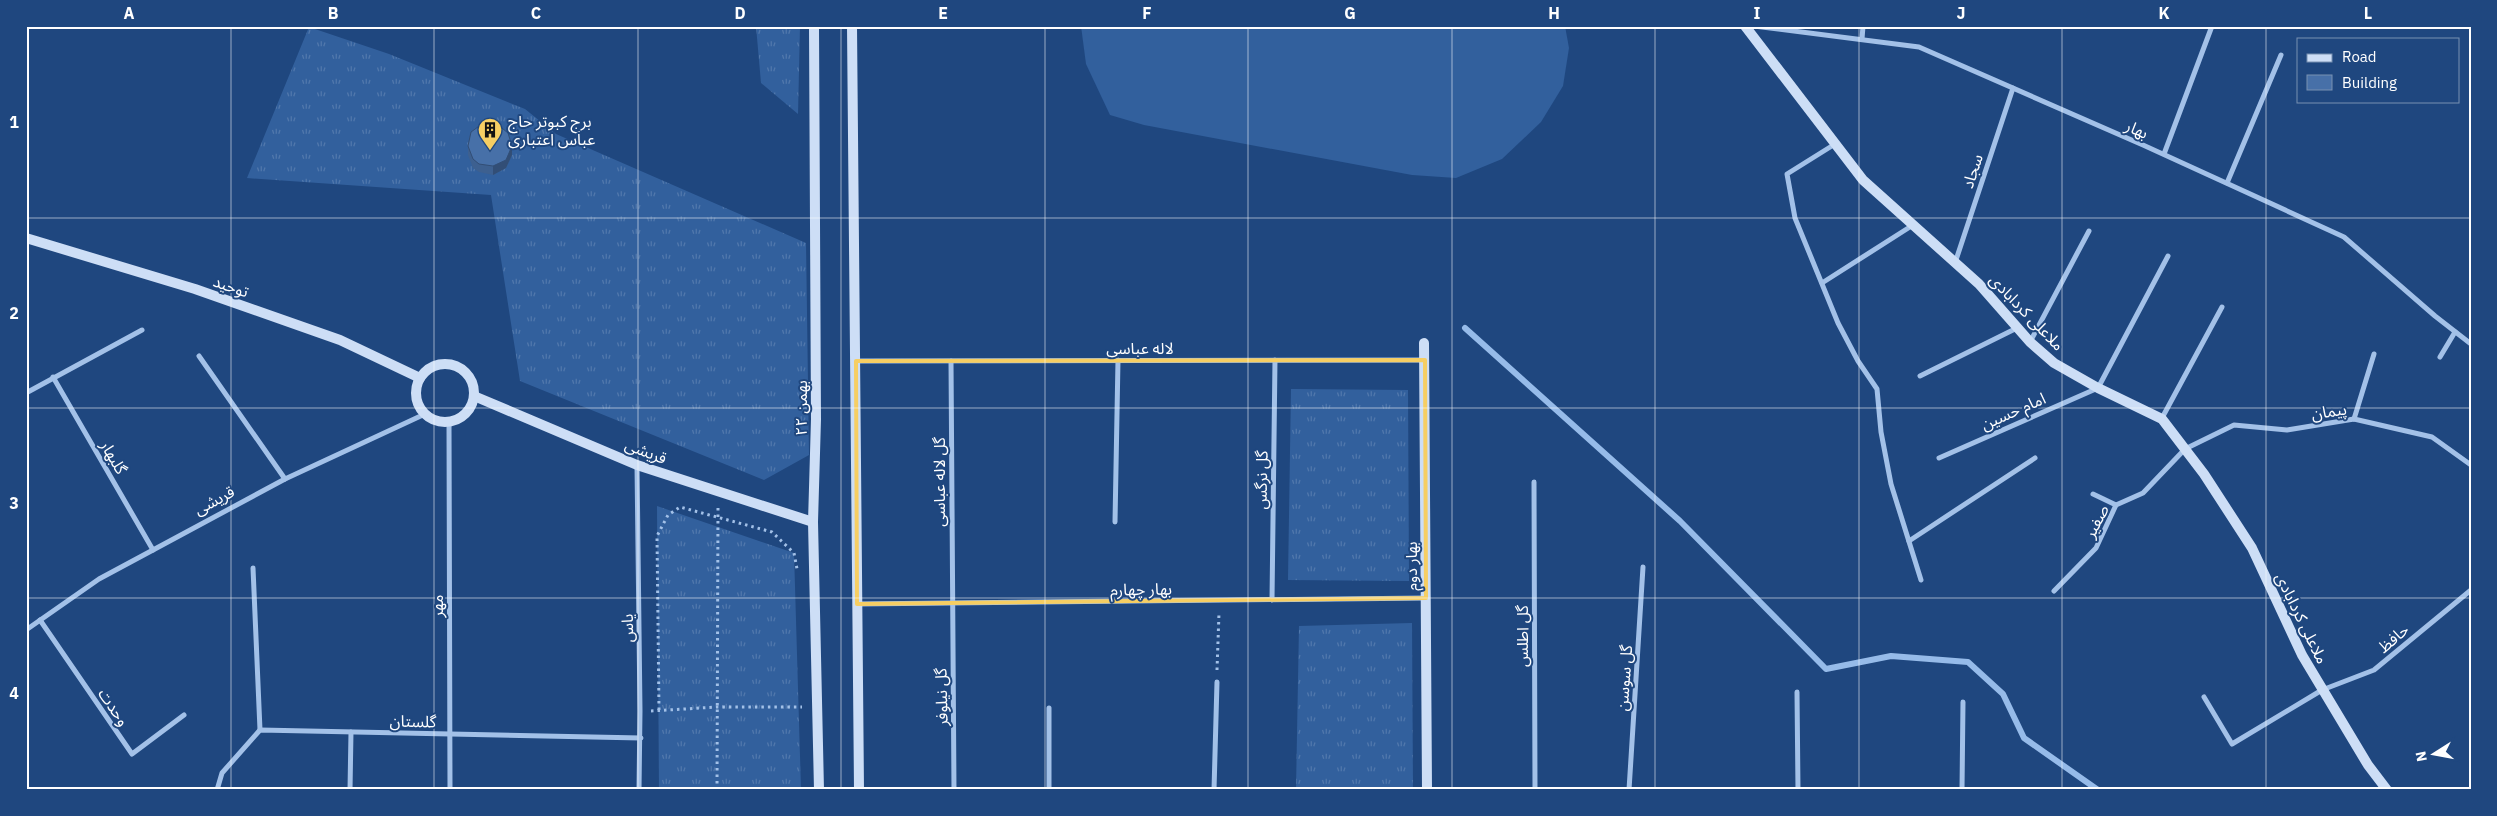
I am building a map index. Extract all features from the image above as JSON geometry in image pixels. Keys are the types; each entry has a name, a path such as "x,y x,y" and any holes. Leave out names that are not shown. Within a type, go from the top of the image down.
{"main road":[{"name":"۲۲ بهمن","path":"814,26 816,420 813,522 819,790"},
{"path":"852,26 858,790"},
{"name":"ملاعلی کردابادی","path":"1745,26 1863,180 1979,284 2030,342 2054,363 2098,388 2162,419 2204,474 2252,548 2302,655 2368,765 2387,790"},
{"name":"توحید","path":"26,238 195,290 340,340 420,378"},
{"name":"بهار دوم","path":"1424,343 1427,790"},
{"path":"441,364 454,365 465,372 472,383 474,396 470,408 461,417 449,422 436,420 425,414 418,403 416,390 420,378 429,368 441,364"},
{"name":"قریشی","path":"474,396 637,466 813,522"}],"street":[{"name":"بهار","path":"1754,26 1919,47 2164,154 2344,237 2471,344"},
{"path":"1862,39 1864,26"},
{"path":"2164,154 2212,26"},
{"path":"2227,183 2281,55"},
{"name":"سجاد","path":"1956,263 2013,88"},
{"path":"1835,144 1787,174 1795,218 1850,346 1878,389 1880,432 1891,484 1921,580"},
{"path":"1822,283 1912,225"},
{"path":"2030,342 2089,231"},
{"path":"2098,388 2168,256"},
{"path":"2162,419 2222,306"},
{"path":"1920,376 2018,328"},
{"path":"26,393 142,330"},
{"path":"2440,357 2455,332"},
{"path":"2354,419 2374,354"},
{"path":"199,356 285,479"},
{"path":"1115,522 1118,360"},
{"name":"گل نرگس","path":"1272,600 1275,360"},
{"name":"لاله عباسی","path":"856,361 1424,360"},
{"name":"گل لاله عباسی","path":"951,361 952,603"},
{"name":"گلبهار","path":"53,377 153,550"},
{"name":"امام حسین","path":"1939,458 2098,388"},
{"name":"قریشی","path":"26,630 99,579 285,479 425,414"},
{"name":"پیمان","path":"2185,449 2234,425 2287,430 2354,419 2432,436 2471,465"},
{"name":"مهر","path":"449,422 450,790"},
{"name":"صفیر","path":"2054,591 2096,548 2116,506 2143,493 2185,449"},
{"path":"1909,541 2035,458"},
{"name":"یاس","path":"637,466 641,738 639,790"},
{"name":"گل اطلس","path":"1534,482 1536,790"},
{"path":"2093,494 2116,506"},
{"name":"گل سوسن","path":"1629,790 1643,567"},
{"path":"217,790 222,773 260,730 253,568"},
{"name":"حافظ","path":"2204,697 2232,744 2322,690 2374,670 2471,590"},
{"name":"بهار چهارم","path":"857,604 1426,598"},
{"name":"گل نیلوفر","path":"952,603 954,790"},
{"name":"وحدت","path":"40,620 132,754 184,715"},
{"path":"1214,790 1217,682"},
{"path":"1797,692 1798,790"},
{"path":"1962,790 1963,702"},
{"path":"1049,708 1049,790"},
{"name":"گلستان","path":"260,730 641,738"},
{"path":"350,790 351,732"}],"path":[{"path":"717,790 718,492"},
{"path":"659,710 657,536 668,516 680,507 772,532 794,553 797,571"},
{"path":"1217,682 1219,600"},
{"path":"640,711 717,707 817,707"}],"highlighted area":[{"path":"1425,360 1426,598 857,604 856,361"}],"green space":[{"path":"756,26 800,26 798,114 761,83"},
{"path":"1081,26 1565,26 1569,48 1563,86 1541,122 1502,159 1456,178 1412,175 1144,125 1110,115 1086,64"},
{"path":"309,27 389,54 525,109 556,134 806,243 809,455 764,480 520,381 491,195 247,178"},
{"path":"1291,389 1408,390 1409,581 1288,580"},
{"path":"657,506 794,553 801,790 659,790"},
{"path":"1412,623 1413,790 1296,790 1299,626"}],"building":[{"name":"برج کبوتر حاج عباس اعتباری","path":"490,122 497,124 508,133 512,146 506,160 493,166 479,164 473,159 468,146 471,132 482,124"}],"waterway":[{"path":"1465,328 1680,521 1826,669 1891,656 1968,662 2003,694 2024,738 2098,790"}],"place":[{"name":"برج کبوتر حاج عباس اعتباری","path":"490,151"}]}
